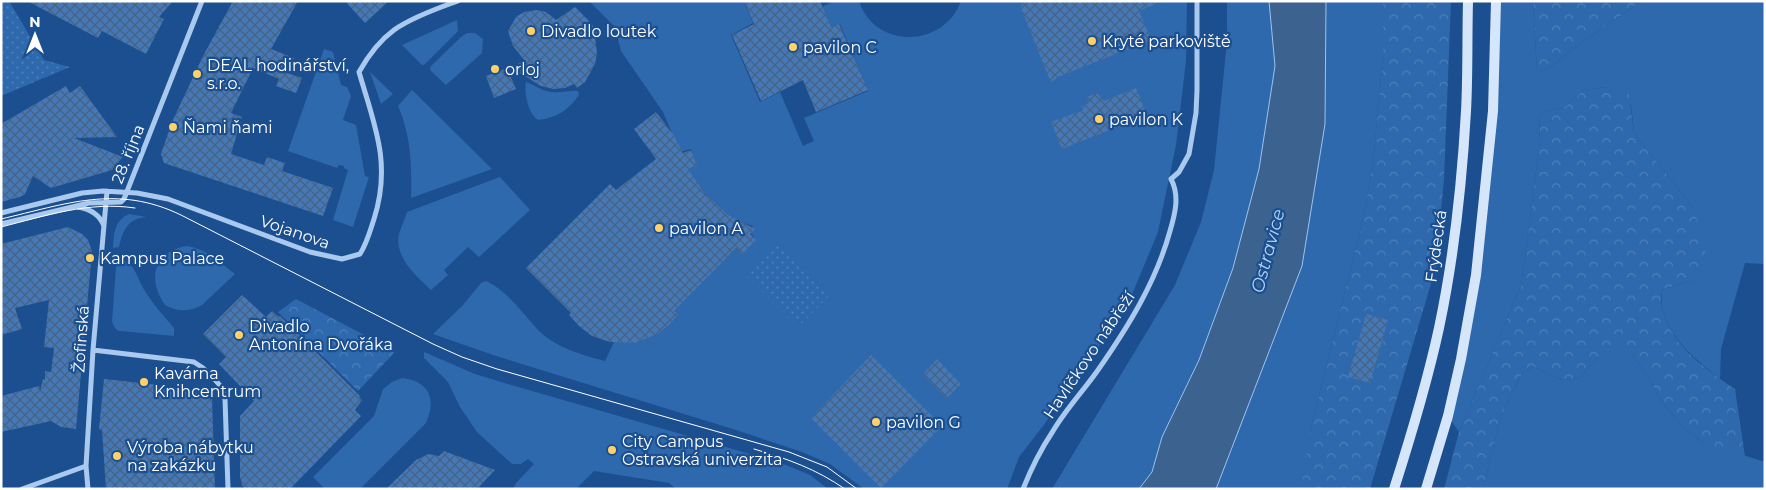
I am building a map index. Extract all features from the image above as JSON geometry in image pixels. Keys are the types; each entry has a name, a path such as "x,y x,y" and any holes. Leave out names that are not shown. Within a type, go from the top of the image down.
{"main road":[{"name":"Frýdecká","path":"1394,489 1418,411 1449,273 1462,172 1468,1"},
{"path":"1426,489 1448,416 1461,359 1476,275 1493,111 1496,1"}],"street":[{"name":"28. října","path":"1,224 73,206 121,202 127,192 202,1"},
{"name":"Vojanova","path":"127,192 168,199 310,252 342,259 360,254 366,244 379,205 382,189 382,170 378,132 359,72 376,47 394,30 442,6 458,1"},
{"name":"Havlíčkovo nábřeží","path":"1023,489 1028,475 1053,430 1098,369 1142,299 1156,272 1175,212 1176,197 1171,179 1179,172 1189,154 1196,113 1198,90 1197,1"},
{"name":"Žofinská","path":"88,489 86,466 93,350 107,191"},
{"path":"1,213 82,193 127,192"},
{"path":"73,206 83,208 95,214 101,220 104,229"},
{"path":"93,350 188,361 203,368 217,382 224,393 228,489"},
{"path":"22,489 86,466"}],"green space":[{"path":"1,1 9,1 44,60 70,67 1,96"},
{"path":"589,1 750,1 745,4 753,23 731,35 760,102 780,92 803,146 814,141 804,118 868,91 840,24 831,27 822,7 834,1 859,1 867,17 879,28 894,35 910,37 925,35 940,28 952,17 961,1 1187,1 1186,61 1176,145 1158,232 1131,297 1112,328 1019,457 1007,489 864,489 830,464 802,452 493,355 433,334 463,305 481,283 486,281 494,285 515,303 546,337 570,350 605,361 614,342 670,309 733,247 740,252 754,237 749,231 753,226 727,216 713,204 696,181 686,166 694,163 691,149 680,152 663,112 621,51 615,27"},
{"path":"1227,1 1269,1 1275,66 1259,169 1233,268 1199,360 1162,437 1152,472 1139,489 1052,489 1175,285 1201,222 1214,170 1227,41"},
{"path":"1326,1 1383,1 1383,56 1373,164 1362,223 1311,427 1310,443 1301,489 1216,489 1254,388 1325,124"},
{"path":"1383,1 1451,1 1444,179 1436,267 1370,489 1301,489 1311,427 1362,223 1373,164 1383,56"},
{"path":"1496,1 1533,1 1537,73 1552,66 1575,47 1642,1 1765,1 1765,264 1745,263 1721,349 1720,379 1695,358 1680,342 1668,324 1662,308 1661,290 1693,280 1694,209 1634,133 1631,105 1606,87 1584,90 1566,106 1539,114 1540,142 1521,286 1459,432 1448,416 1461,359 1493,111"},
{"path":"1533,1 1642,1 1575,47 1552,66 1537,73"},
{"path":"457,20 458,31 424,65 402,45"},
{"path":"467,33 475,33 483,39 482,53 446,85 431,71 431,66"},
{"path":"324,49 333,52 341,85 347,87 351,96 343,120 356,125 365,176 369,177 353,227 333,220 348,170 344,166 339,165 337,168 288,151"},
{"path":"370,72 393,94 381,104"},
{"path":"526,82 549,92 578,91 579,95 562,112 538,120 532,113 528,103"},
{"path":"1606,87 1629,94 1634,133 1694,209 1705,245 1706,263 1693,280 1661,290 1662,308 1669,326 1693,357 1735,389 1745,457 1702,442 1682,426 1660,399 1633,355 1616,349 1596,359 1580,378 1562,380 1534,367 1523,372 1501,416 1483,489 1444,489 1459,432 1521,286 1540,142 1539,114 1566,106 1584,90"},
{"path":"412,90 492,169 411,198 410,151 406,128 398,106"},
{"path":"500,177 530,210 479,257 468,247 444,270 448,275 431,290 408,265 400,250 399,234 407,212"},
{"path":"129,214 147,217 131,222 122,235 119,247 113,248 118,224 120,220"},
{"path":"780,243 831,294 798,327 747,276"},
{"path":"186,246 206,253 235,274 202,305 193,309 179,310 165,305 159,295 155,277 156,268 166,255 175,249"},
{"path":"124,261 133,268 149,297 174,328 174,336 120,331 115,328 112,322 116,267"},
{"path":"296,299 385,346 394,353 358,391 278,312"},
{"path":"1616,348 1633,355 1660,399 1682,426 1702,442 1765,462 1765,489 1483,489 1501,416 1523,372 1534,367 1562,380 1580,378 1596,359"},
{"path":"424,352 475,374 781,463 810,475 828,489 676,489 669,483 594,471 576,489 513,489 516,483 534,464 528,459 521,464 512,464 477,432 460,407 448,382 424,358"},
{"path":"402,378 419,383 428,393 431,406 426,423 360,489 325,489 313,477 374,416 383,389 392,382"}],"water":[{"name":"Ostravice","path":"1269,1 1326,1 1325,124 1302,266 1216,489 1139,489 1152,472 1162,437 1199,360 1233,268 1259,169 1275,66"}],"building":[{"path":"27,1 173,1 159,17 164,19 146,54 102,31 98,38"},
{"path":"233,1 298,1 271,49 294,58 287,73 302,78 296,93 276,86 279,79 253,68 231,113 242,117 231,154 264,165 267,157 285,163 282,171 333,188 323,216 164,163 161,154 172,122 203,56"},
{"path":"345,1 389,1 365,23"},
{"name":"pavilon C","path":"744,1 820,1 831,27 839,24 868,90 816,112 803,80 761,101 732,35 754,24"},
{"name":"Kryté parkoviště","path":"1163,1 1139,11 1152,42 1141,44 1058,77 1051,83 1021,8 1022,2"},
{"path":"575,7 592,24 599,36 595,38 597,53 595,64 585,82 577,88 574,84 565,88 553,89 541,86 510,67 525,61 513,46 508,31 516,17 524,12 537,10 546,12 556,20"},
{"path":"507,68 516,89 494,98 486,76"},
{"path":"66,86 70,93 80,86 117,137 74,138 123,157 112,170 51,188 33,176 25,194 1,202 1,124"},
{"name":"pavilon K","path":"1136,88 1147,115 1062,149 1051,122 1083,110 1081,106 1089,103 1087,97 1097,93 1104,101"},
{"name":"pavilon A","path":"656,112 673,134 683,153 691,150 697,166 688,169 705,194 728,215 755,229 750,234 756,240 742,254 736,248 674,311 678,314 659,333 635,343 610,342 592,336 579,326 569,315 571,313 526,268 610,184 616,190 656,159 634,129"},
{"path":"68,227 82,234 88,240 92,251 76,429 61,427 51,421 1,432 1,396 39,386 40,391 43,379 45,380 45,371 51,372 54,348 44,347 49,300 15,308 22,329 1,335 1,244"},
{"path":"242,295 266,317 272,311 280,316 362,400 355,410 361,416 290,489 245,489 242,485 240,477 240,416 254,401 219,364 226,357 203,334"},
{"path":"1366,314 1388,320 1370,383 1348,377"},
{"name":"pavilon G","path":"871,355 942,426 881,488 811,418"},
{"path":"937,359 961,384 947,398 923,374"},
{"path":"104,379 159,385 159,389 208,394 208,398 212,398 215,489 106,489 102,430 99,429"},
{"path":"444,451 495,470 477,489 386,489 416,460 428,454 439,456"}],"tram line":[{"path":"1,219 91,200 135,200 158,206 181,215 462,357 497,369 789,452 827,467 857,489"},
{"path":"1,227 51,214 84,208 101,206 135,208"},
{"path":"754,449 801,465 845,489"}],"place":[{"name":"Divadlo loutek","path":"531,31"},
{"name":"Kryté parkoviště","path":"1092,41"},
{"name":"pavilon C","path":"793,47"},
{"name":"orloj","path":"495,69"},
{"name":"DEAL hodinářství, s.r.o.","path":"197,74"},
{"name":"pavilon K","path":"1099,119"},
{"name":"Ňami ňami","path":"173,127"},
{"name":"pavilon A","path":"659,228"},
{"name":"Kampus Palace","path":"90,258"},
{"name":"Divadlo Antonína Dvořáka","path":"239,335"},
{"name":"Kavárna Knihcentrum","path":"144,382"},
{"name":"pavilon G","path":"876,422"},
{"name":"City Campus Ostravská univerzita","path":"612,450"},
{"name":"Výroba nábytku na zakázku","path":"117,456"}]}
